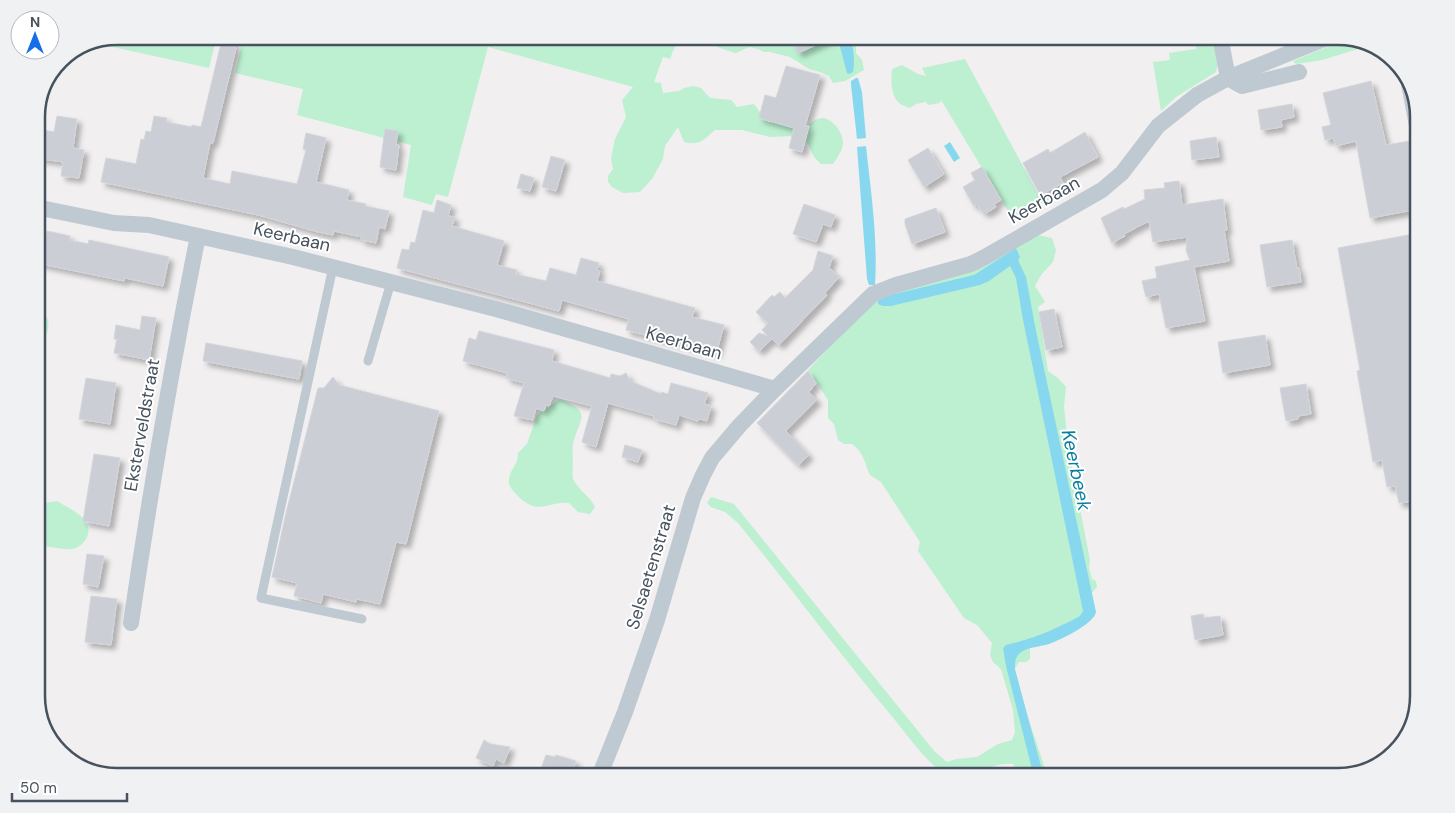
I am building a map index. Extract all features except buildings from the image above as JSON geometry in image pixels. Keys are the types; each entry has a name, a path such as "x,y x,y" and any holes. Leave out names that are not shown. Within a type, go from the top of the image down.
{"street":[{"path":"1222,45 1228,78 1242,86 1299,72"},
{"name":"Keerbaan","path":"45,208 114,223 149,225 333,267 496,309 775,390 873,294 896,285 971,264 1102,190 1122,173 1158,126 1197,95 1228,78 1308,45"},
{"name":"Eksterveldstraat","path":"131,623 176,346 198,236"},
{"name":"Selsaetenstraat","path":"603,768 625,712 657,620 693,498 703,475 712,458 740,425 775,390"}],"lane":[{"path":"333,267 261,598 362,619"},
{"path":"368,361 391,282"}],"green space":[{"path":"215,45 209,68 107,46"},
{"path":"242,45 677,45 670,59 663,57 654,82 661,83 663,93 679,91 693,86 701,88 710,98 731,100 737,107 754,104 768,123 777,120 805,127 818,119 827,119 837,127 843,145 833,164 821,164 814,157 808,144 802,139 793,136 770,137 742,130 715,130 698,143 689,143 684,142 678,127 665,146 663,159 652,179 640,192 623,193 612,187 608,182 608,176 613,169 611,158 615,139 626,117 622,100 633,87 488,47 448,197 436,194 432,205 403,197 411,145 297,115 303,89 235,73"},
{"path":"710,45 856,45 856,53 862,60 864,70 845,81 833,83 829,76 809,69 790,57 749,47 736,53"},
{"path":"1196,45 1214,45 1218,64 1216,72 1176,97 1161,111 1153,62 1170,60 1169,53 1196,49"},
{"path":"1332,45 1360,48 1322,60 1296,64 1293,61"},
{"path":"965,59 1043,203 1014,221 941,100 940,103 928,105 926,102 916,104 910,108 898,102 893,93 892,69 902,65 918,74 926,76 922,68"},
{"path":"1038,235 1052,238 1056,250 1053,262 1041,275 1035,286 1045,302 1038,307 1048,371 1066,387 1064,406 1068,447 1090,560 1089,568 1092,579 1096,581 1097,587 1090,595 1084,615 1030,647 1030,659 1026,662 1019,662 1014,670 1020,694 1045,768 1015,768 1013,764 1004,764 989,768 937,768 913,743 738,523 725,512 711,507 707,503 711,497 734,504 935,752 947,762 977,757 998,744 1012,740 1015,732 1013,710 1001,669 993,662 990,655 992,643 977,625 964,618 918,551 920,542 881,482 870,475 864,458 859,451 852,444 844,444 838,440 834,424 828,418 828,400 808,370 869,305 878,298 974,271"},
{"path":"45,316 48,322 45,337"},
{"path":"560,399 577,408 581,413 582,417 573,446 573,479 595,507 590,514 578,512 569,503 543,507 531,505 524,502 512,490 509,484 510,475 517,461 518,453 527,444 537,415"},
{"path":"57,501 80,515 87,524 87,537 83,543 77,548 45,546 45,503"}],"water":[{"path":"839,45 852,45 854,58 853,72 849,74 847,73"},
{"path":"858,78 862,92 866,138 857,139 851,85 851,81"},
{"path":"950,142 960,158 954,162 944,146"},
{"path":"866,146 875,233 875,285 869,285 867,279 857,147"},
{"path":"1016,248 1020,257 1018,260 1026,277 1096,612 1089,622 1076,631 1049,644 1025,650 1016,659 1015,669 1042,768 1032,768 1003,648 1006,645 1035,637 1062,625 1080,616 1083,611 1016,278 1010,266 980,285 891,306 878,304 878,298 974,275"}],"water label":[{"name":"Keerbeek","path":"1077,470"}]}
